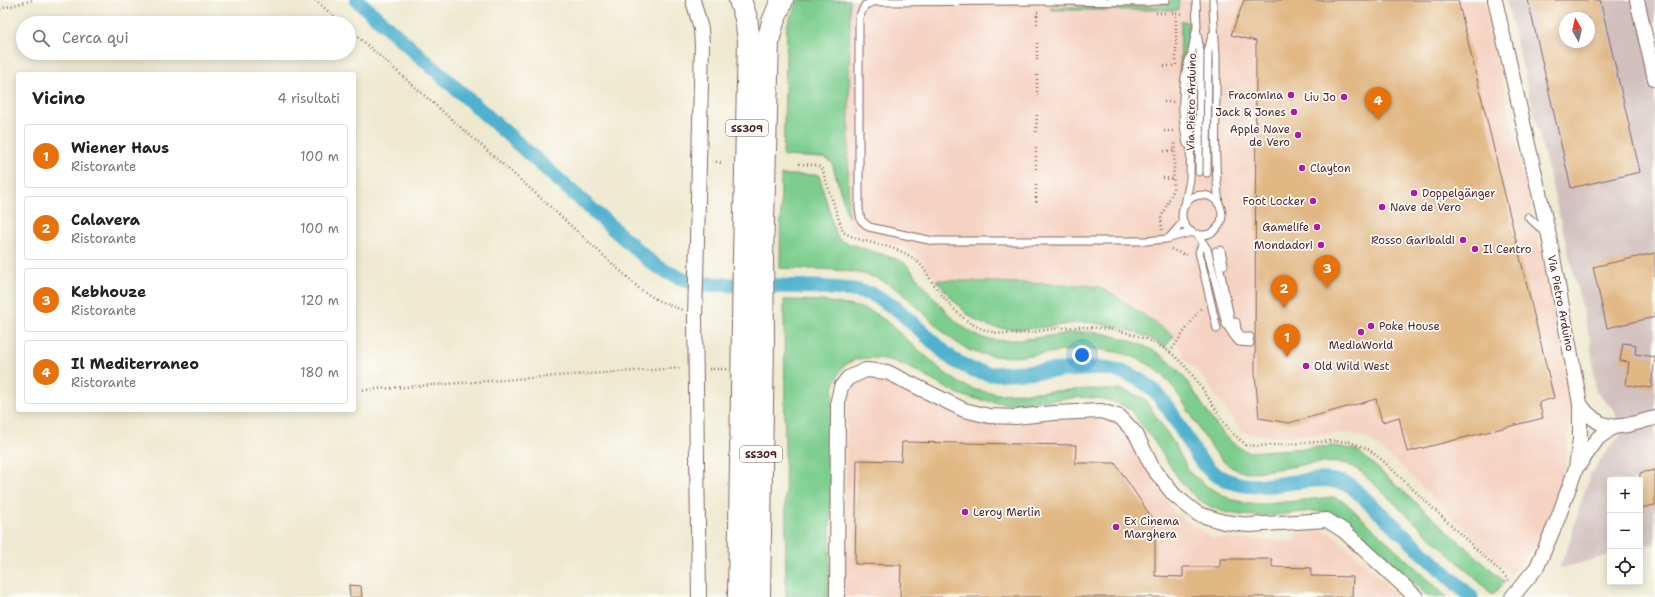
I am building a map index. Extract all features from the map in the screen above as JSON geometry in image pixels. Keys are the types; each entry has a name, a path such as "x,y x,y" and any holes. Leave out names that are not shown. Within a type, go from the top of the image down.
{"main road":[{"name":"SS309","path":"739,597 742,368 752,313 753,257 750,41 746,18 740,0"},
{"name":"SS309","path":"753,257 768,41 773,22 782,0"},
{"name":"SS309","path":"752,313 763,339 759,597"}],"street":[{"path":"693,0 701,29 702,44 695,315 699,597"},
{"name":"Via Pietro Arduino","path":"1495,0 1549,236 1580,404 1580,439 1576,468 1558,518 1537,566 1513,597"},
{"path":"1638,0 1655,79"},
{"path":"837,597 838,400 841,387 848,378 866,370 887,372 964,410 989,416 1016,418 1054,413 1101,410 1120,417 1136,434 1152,467 1174,495 1198,514 1224,522 1249,525 1327,520 1344,531 1416,597"},
{"path":"1580,404 1588,415 1598,422 1613,427"},
{"path":"1576,468 1598,438 1613,427 1655,418"}],"lane":[{"path":"1166,0 1147,2 874,2 865,5 860,13 859,202 861,220 869,227 933,242 1146,241 1194,233 1210,234 1220,224 1223,218 1219,204 1215,166 1216,53 1213,29 1213,0"},
{"name":"Via Pietro Arduino","path":"1185,205 1189,186 1192,50 1197,27 1196,0"},
{"path":"1197,27 1200,51 1204,172 1208,52 1213,29"},
{"path":"1170,237 1182,222 1182,213 1185,205 1190,200 1202,195 1209,196 1219,204"},
{"path":"1528,218 1549,236"},
{"path":"1182,222 1194,233 1207,249 1226,324 1234,336 1239,342 1250,340 1242,337 1237,330 1218,251 1234,336"},
{"path":"1203,243 1199,252 1217,329"}],"path":[{"path":"0,9 32,0"},
{"path":"315,0 334,16"},
{"path":"356,35 528,186 640,289 657,300 695,315"},
{"path":"1037,40 1037,60"},
{"path":"1164,66 1176,66"},
{"path":"1037,75 1037,96"},
{"path":"1164,102 1176,102"},
{"path":"1036,112 1036,132"},
{"path":"1164,131 1175,132"},
{"path":"1036,148 1036,169"},
{"path":"1164,151 1175,151"},
{"path":"799,164 817,165 822,169 843,232 851,236 895,249 910,256 920,264 937,288 962,317 978,328 1001,333 1067,327 1106,328 1147,340 1170,352 1190,372 1231,432 1241,442 1258,446 1342,441 1358,444 1368,449 1381,459 1511,582 1516,577"},
{"path":"1163,178 1175,179"},
{"path":"1036,185 1036,205"},
{"path":"1169,246 1180,254 1189,254 1190,262"},
{"path":"1170,352 1201,308 1200,300"},
{"path":"363,390 652,369 742,368"}],"shaded area":[{"path":"850,0 1484,0 1552,299 1564,357 1571,406 1564,474 1549,517 1535,546 1510,574 1400,465 1367,438 1348,433 1275,436 1256,435 1241,431 1201,375 1185,359 1174,336 1117,297 1099,287 1081,285 936,280 914,251 848,230"},
{"path":"1506,0 1655,0 1655,543 1643,546 1643,477 1607,477 1607,556 1559,569 1570,542 1581,502 1591,474 1605,453 1620,436 1615,411 1596,392 1590,340"},
{"path":"874,378 906,389 954,416 982,423 1023,423 1069,417 1108,418 1124,431 1157,480 1154,481 1174,513 1213,538 1295,541 1296,533 1298,531 1320,529 1333,534 1399,597 844,597 847,399 856,384 864,380"}],"green space":[{"path":"798,0 850,0 848,218 832,163 825,158 783,156 787,25"},
{"path":"1174,0 1179,0 1178,10 1051,10 1051,7 1157,6"},
{"path":"1181,22 1188,22 1188,35 1180,73"},
{"path":"781,175 819,175 836,235 841,241 899,260 906,264 948,314 978,336 988,339 1013,340 1090,332 1129,340 1156,352 1170,362 1182,375 1223,434 1235,445 1249,452 1334,446 1357,450 1505,582 1493,595 1354,467 1343,463 1323,463 1248,472 1240,471 1227,464 1216,453 1174,389 1162,375 1148,364 1126,354 1104,350 1061,351 1019,356 998,356 977,353 964,348 940,329 903,294 876,278 853,272 780,268"},
{"path":"936,280 1081,285 1099,287 1117,297 1174,336 1165,347 1156,341 1137,333 1096,323 1085,322 1029,329 988,326 977,321 966,312"},
{"path":"784,300 823,301 858,307 873,312 886,321 946,374 961,384 976,390 999,394 1091,389 1121,390 1144,398 1175,445 1190,473 1208,487 1230,499 1250,504 1266,504 1333,497 1345,502 1447,597 1429,597 1338,517 1315,511 1268,516 1252,516 1220,511 1201,501 1181,482 1150,435 1133,413 1129,409 1116,403 1105,399 1093,398 1057,399 1015,404 977,399 955,392 920,373 895,362 869,358 854,360 844,366 840,371 833,390 829,597 786,597"}],"building":[{"name":"Nave de Vero","path":"1244,0 1458,0 1554,398 1539,402 1543,418 1407,452 1399,417 1382,422 1376,399 1289,423 1259,418 1255,373 1256,41 1231,35"},
{"path":"1528,0 1600,0 1640,172 1571,188"},
{"path":"1655,253 1655,317 1607,328 1593,267"},
{"path":"1623,343 1636,345 1635,354 1655,357 1651,388 1626,385 1629,362 1620,361"},
{"name":"Leroy Merlin","path":"902,442 1076,445 1075,463 1115,463 1155,522 1155,576 1183,577 1183,567 1220,567 1220,559 1272,559 1272,567 1311,568 1311,576 1353,577 1352,597 900,597 901,565 855,564 857,460 901,461"},
{"path":"1655,470 1655,505 1643,507 1643,477 1640,477 1640,473"},
{"path":"349,585 361,586 362,597 350,597"}],"waterway":[{"path":"357,0 653,264 665,271 677,277 702,284 818,287 853,290 872,294 897,309 952,359 970,369 989,374 1100,368 1117,370 1131,375 1153,390 1171,412 1200,459 1218,476 1235,483 1251,486 1319,480 1335,481 1351,486 1471,597"}],"place":[{"name":"Fracomina","path":"1291,95"},
{"name":"Liu Jo","path":"1344,97"},
{"name":"Jack & Jones","path":"1294,112"},
{"name":"Il Mediterraneo","path":"1378,120"},
{"name":"Apple Nave de Vero","path":"1298,135"},
{"name":"Clayton","path":"1302,168"},
{"name":"Doppelgänger","path":"1414,193"},
{"name":"Foot Locker","path":"1313,201"},
{"name":"Nave de Vero","path":"1382,207"},
{"name":"Gamelife","path":"1317,227"},
{"name":"Rosso Garibaldi","path":"1463,240"},
{"name":"Mondadori","path":"1321,245"},
{"name":"Il Centro","path":"1475,249"},
{"name":"Kebhouze","path":"1327,288"},
{"name":"Calavera","path":"1284,308"},
{"name":"Poke House","path":"1371,326"},
{"name":"MediaWorld","path":"1361,332"},
{"name":"Wiener Haus","path":"1287,357"},
{"name":"Old Wild West","path":"1306,366"},
{"name":"Leroy Merlin","path":"965,512"},
{"name":"Ex Cinema Marghera","path":"1116,527"}]}
